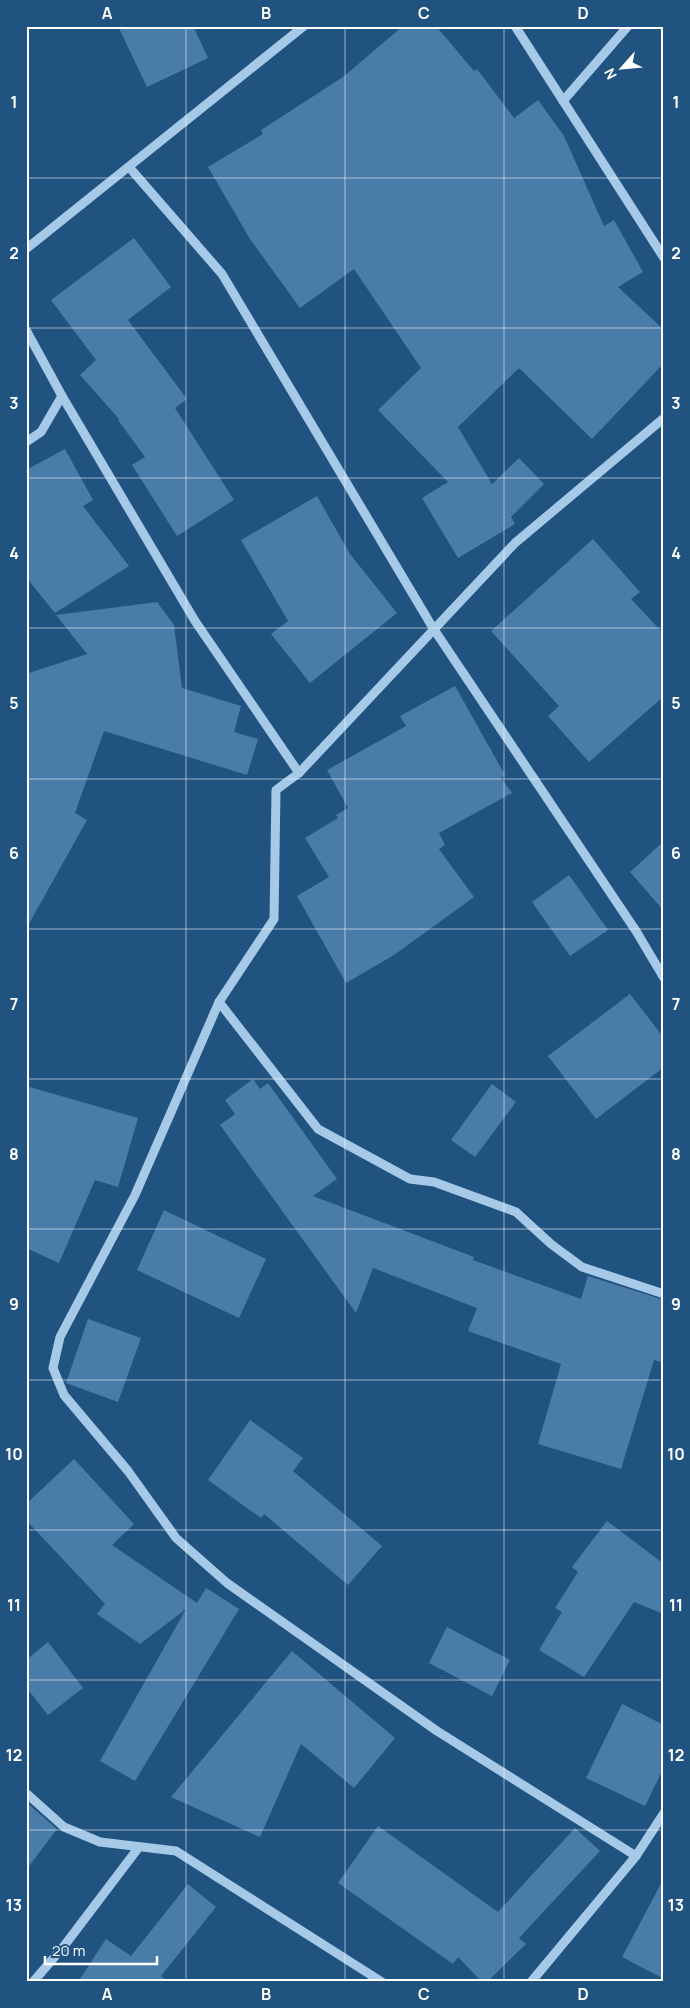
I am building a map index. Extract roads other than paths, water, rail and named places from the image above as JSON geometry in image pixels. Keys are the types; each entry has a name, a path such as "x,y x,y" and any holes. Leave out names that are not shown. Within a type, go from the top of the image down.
{"street":[{"path":"26,249 304,26"},
{"path":"515,26 664,258"},
{"path":"564,101 628,26"},
{"path":"129,167 222,274 433,628 636,931 664,978"},
{"path":"26,330 62,396 195,621 299,773"},
{"path":"26,442 41,432 62,396"},
{"path":"636,1856 437,1731 227,1583 176,1538 128,1471 64,1394 53,1368 60,1337 135,1195 220,1002 274,919 276,790 299,773 433,628 515,543 664,418"},
{"path":"220,1002 318,1129 410,1179 434,1182 516,1212 551,1244 582,1267 664,1294"},
{"path":"26,1793 64,1826 100,1842 176,1851 382,1982"},
{"path":"531,1982 636,1856 664,1813"},
{"path":"33,1982 64,1946 139,1847"}]}
